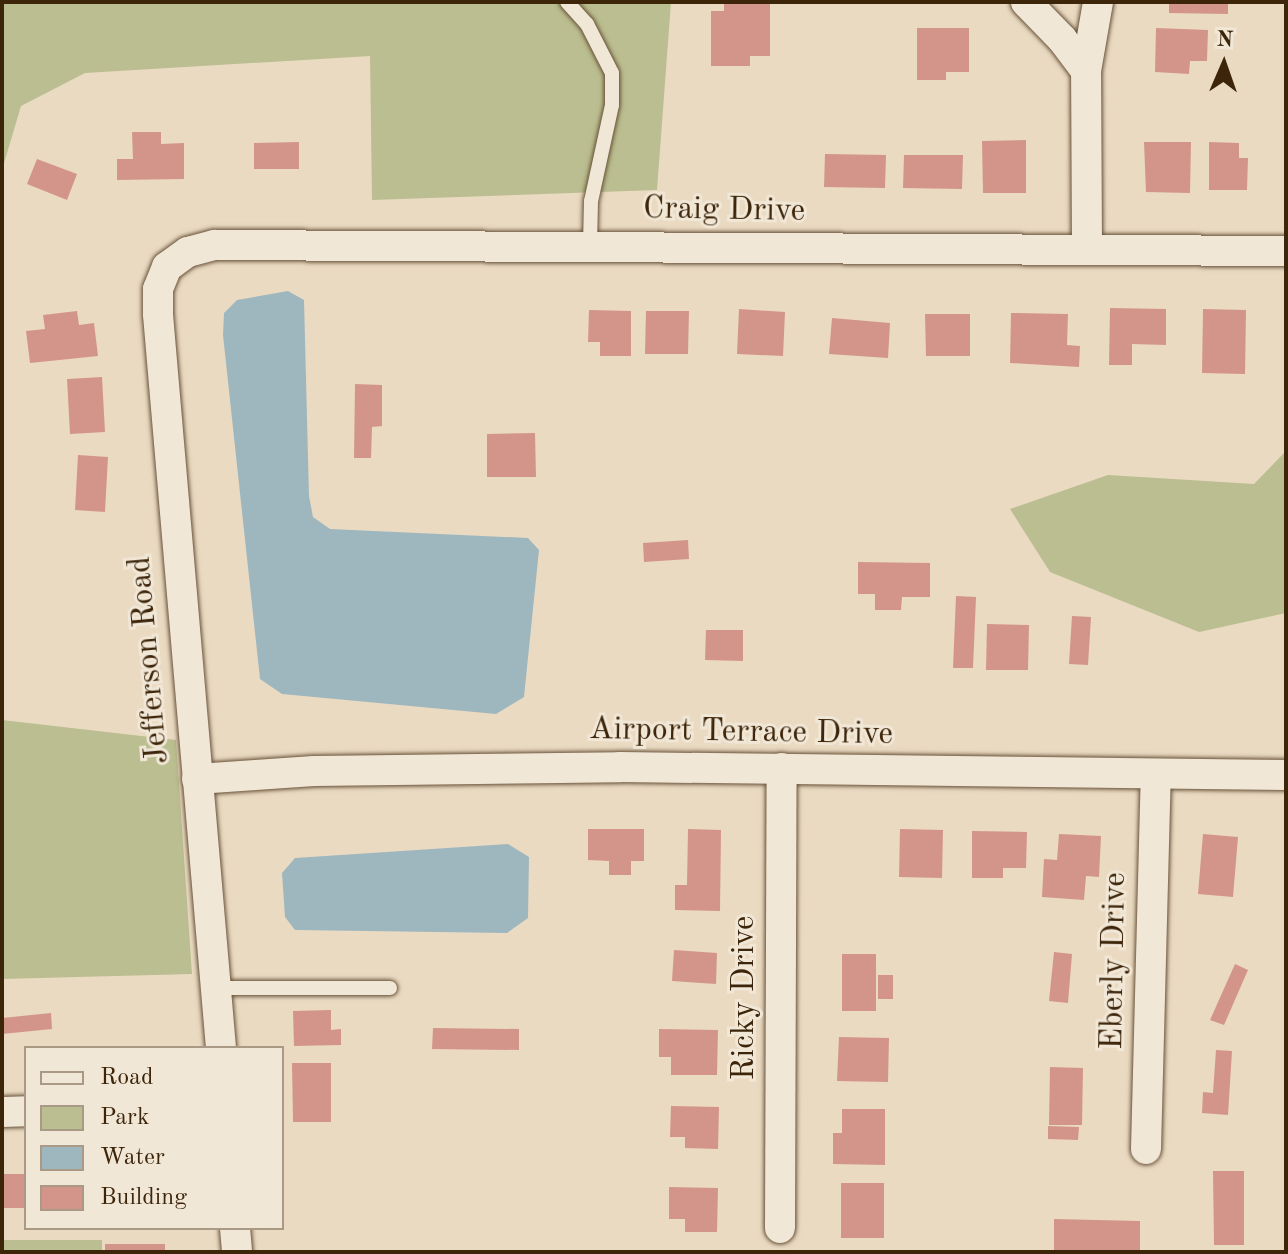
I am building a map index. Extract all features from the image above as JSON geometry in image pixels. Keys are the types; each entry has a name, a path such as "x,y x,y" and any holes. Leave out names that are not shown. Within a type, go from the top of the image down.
{"street":[{"path":"1026,2 1062,39 1086,71"},
{"path":"1087,249 1086,71 1098,2"},
{"name":"Craig Drive","path":"167,267 188,252 215,245 1286,251"},
{"name":"Jefferson Road","path":"167,267 158,289 158,314 221,1046"},
{"name":"Airport Terrace Drive","path":"197,779 314,771 782,768 1286,775"},
{"name":"Ricky Drive","path":"780,1228 782,768"},
{"name":"Eberly Drive","path":"1146,1149 1156,774"},
{"path":"2,1112 24,1111"},
{"path":"235,1230 237,1252"}],"lane":[{"path":"567,2 587,24 612,73 612,105 591,201 590,245"},
{"path":"216,988 390,988"}],"green space":[{"path":"2,2 671,2 657,190 372,200 370,56 85,73 21,106 2,170"},
{"path":"1286,451 1286,613 1199,632 1050,572 1010,509 1108,475 1254,484"},
{"path":"2,720 176,740 192,974 2,979"},
{"path":"2,1240 102,1240 102,1252 2,1252"}],"water":[{"path":"288,291 304,300 309,496 313,517 330,529 528,538 539,550 524,697 496,714 282,694 260,679 223,335 224,313 237,300"},
{"path":"508,844 529,857 528,918 507,933 295,930 285,917 282,873 295,858"}],"building":[{"path":"724,2 770,2 770,56 750,56 750,66 711,66 711,11 724,11"},
{"path":"1169,2 1228,2 1228,14 1169,13"},
{"path":"917,28 969,28 969,72 946,72 946,80 917,80"},
{"path":"1156,28 1208,30 1207,61 1190,61 1189,74 1155,72"},
{"path":"132,132 161,132 161,144 184,143 184,179 117,180 117,159 133,159"},
{"path":"1026,140 1026,193 983,193 982,141"},
{"path":"299,142 299,169 254,169 254,143"},
{"path":"1144,142 1191,142 1190,193 1146,192"},
{"path":"1209,142 1239,143 1239,158 1248,158 1247,190 1209,190"},
{"path":"825,154 886,155 885,188 824,187"},
{"path":"904,155 963,155 962,189 903,188"},
{"path":"37,159 77,174 67,200 27,184"},
{"path":"1110,308 1166,309 1166,345 1132,344 1132,365 1109,365"},
{"path":"739,309 785,312 783,356 737,354"},
{"path":"1203,309 1246,310 1245,374 1202,373"},
{"path":"589,310 631,311 631,356 600,356 600,342 588,342"},
{"path":"77,311 79,325 94,323 98,356 30,363 26,331 45,329 43,315"},
{"path":"646,311 689,311 688,354 645,354"},
{"path":"1011,313 1068,314 1067,345 1080,346 1079,367 1010,363"},
{"path":"925,314 970,314 970,356 926,356"},
{"path":"832,318 890,323 888,358 829,354"},
{"path":"102,377 105,432 70,434 67,379"},
{"path":"355,384 382,385 382,426 372,427 371,458 354,458"},
{"path":"535,433 536,477 487,477 487,434"},
{"path":"78,455 108,457 105,512 75,510"},
{"path":"688,540 689,559 644,562 643,543"},
{"path":"858,562 930,563 930,597 902,597 901,610 875,610 875,594 858,594"},
{"path":"956,596 976,597 973,668 953,668"},
{"path":"1072,616 1091,617 1088,665 1069,664"},
{"path":"987,624 1029,625 1028,670 986,670"},
{"path":"706,630 743,630 743,661 705,660"},
{"path":"588,829 644,829 644,861 631,861 631,875 609,875 609,861 588,860"},
{"path":"688,829 721,830 720,911 675,910 675,885 687,885"},
{"path":"900,829 943,830 942,878 899,877"},
{"path":"972,831 1027,832 1026,868 1003,868 1003,878 972,878"},
{"path":"1059,834 1101,836 1099,877 1086,876 1084,900 1042,897 1044,859 1057,860"},
{"path":"1203,834 1238,837 1233,897 1198,894"},
{"path":"674,950 717,953 716,984 672,981"},
{"path":"1054,952 1072,954 1068,1003 1049,1001"},
{"path":"842,954 876,954 876,1011 842,1011"},
{"path":"1235,964 1248,970 1224,1025 1210,1020"},
{"path":"878,975 893,975 893,999 878,999"},
{"path":"331,1010 331,1030 341,1029 341,1045 294,1046 293,1011"},
{"path":"51,1013 52,1029 2,1034 2,1018"},
{"path":"433,1028 519,1029 519,1050 432,1049"},
{"path":"659,1029 718,1030 717,1075 671,1075 671,1057 659,1057"},
{"path":"839,1037 889,1038 888,1082 837,1081"},
{"path":"1216,1050 1232,1051 1228,1115 1202,1113 1203,1092 1213,1093"},
{"path":"292,1063 331,1063 331,1122 293,1122"},
{"path":"1050,1067 1083,1068 1082,1125 1049,1125"},
{"path":"671,1106 719,1107 718,1149 685,1148 685,1137 670,1137"},
{"path":"842,1109 885,1109 885,1165 833,1164 833,1133 842,1133"},
{"path":"1048,1126 1079,1127 1078,1140 1048,1139"},
{"path":"1213,1171 1244,1171 1244,1245 1214,1245"},
{"path":"2,1174 24,1174 24,1208 2,1208"},
{"path":"841,1183 884,1183 884,1238 841,1238"},
{"path":"669,1187 718,1188 717,1232 685,1232 685,1219 669,1219"},
{"path":"1054,1219 1140,1221 1140,1252 1054,1252"},
{"path":"105,1244 165,1244 165,1252 105,1252"}]}
